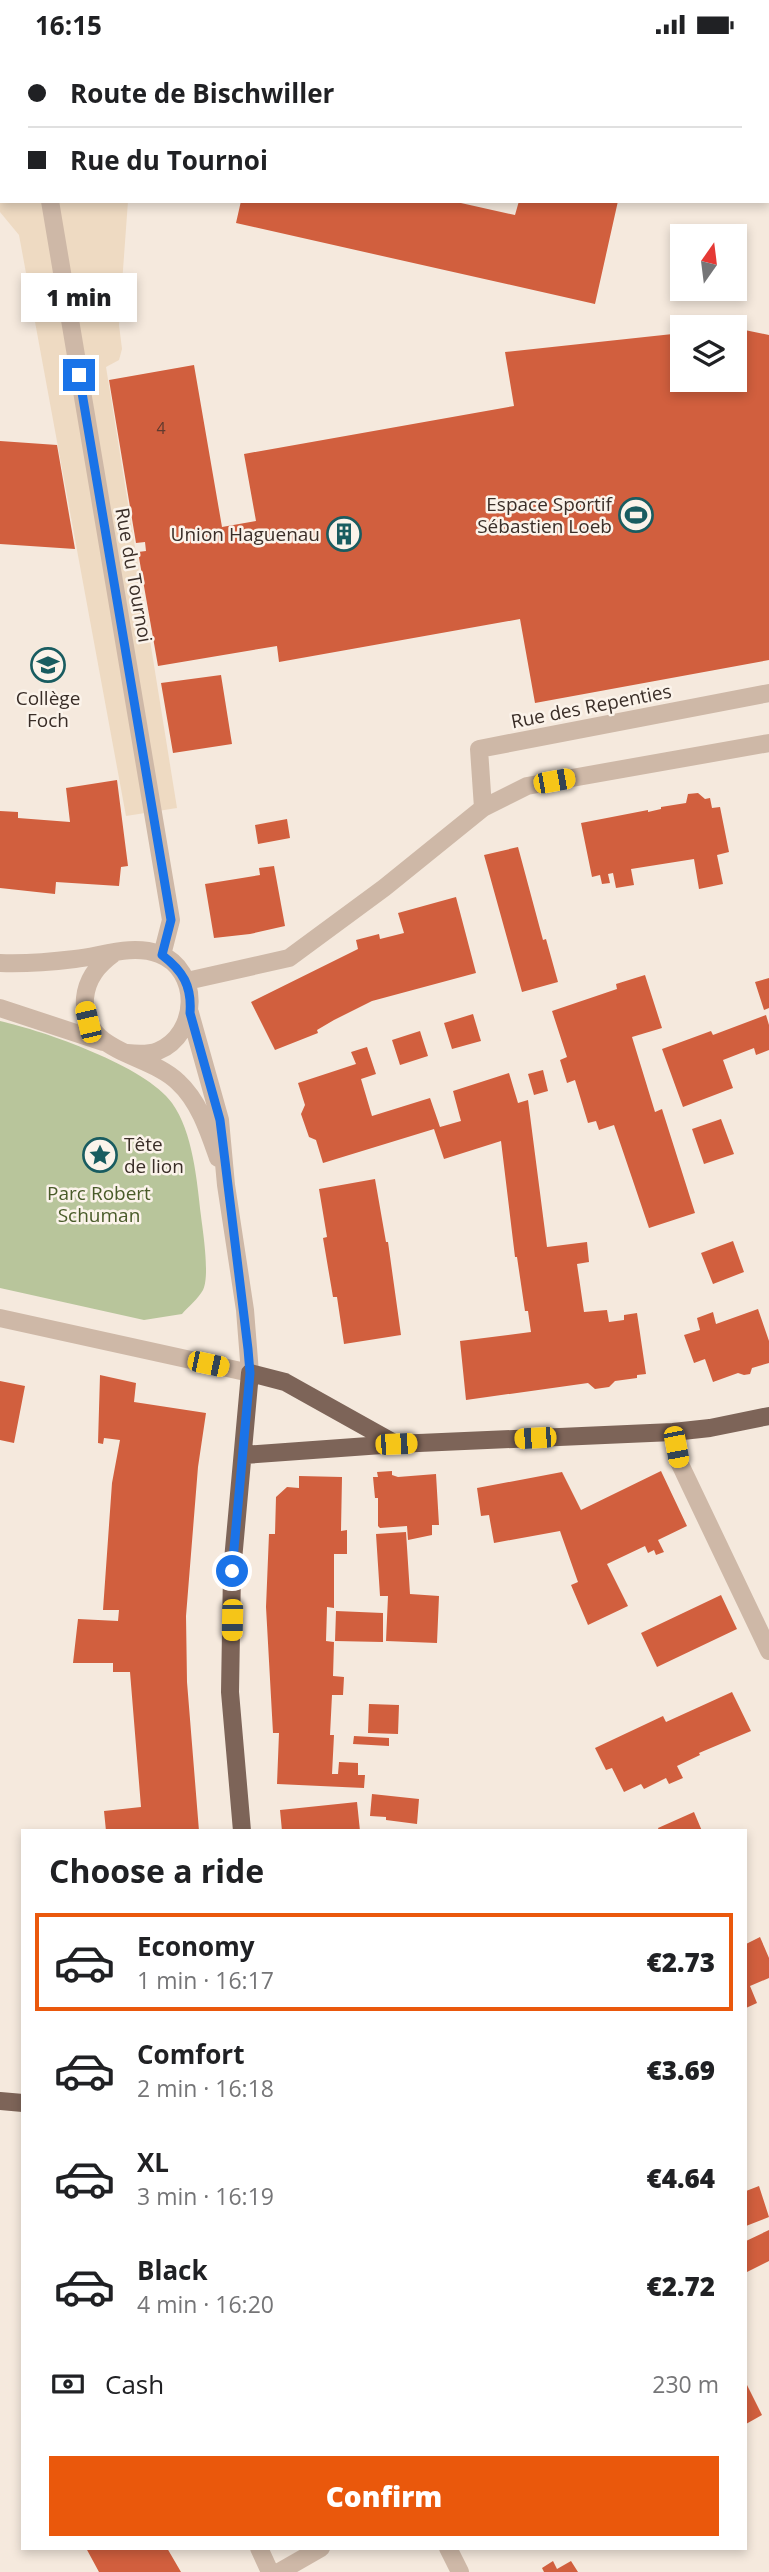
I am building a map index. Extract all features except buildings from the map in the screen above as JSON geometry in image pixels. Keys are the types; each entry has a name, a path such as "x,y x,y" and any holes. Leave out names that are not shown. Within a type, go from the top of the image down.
{"main road":[{"path":"242,1829 230,1692 232,1571 250,1373 285,1383 396,1444"},
{"path":"244,1455 396,1444 674,1432 769,1416"},
{"path":"0,2101 21,2103"}],"street":[{"name":"Rue du Tournoi","path":"50,203 171,920 162,955"},
{"name":"Rue des Repenties","path":"483,808 479,748 769,693"},
{"path":"187,981 289,958 384,888 483,808 527,786 769,743"},
{"path":"0,963 48,962 141,950 162,955 176,966 187,981 191,997 190,1013 183,1030 172,1043 158,1051 127,1053 0,1007"},
{"path":"105,1043 88,1022 86,989 101,963 115,953"},
{"path":"0,1318 250,1373 245,1310 226,1185 220,1120 190,1013"},
{"path":"127,1053 157,1066 184,1088 204,1123 226,1185"},
{"path":"674,1432 679,1462 769,1651"},
{"path":"260,2550 270,2572"},
{"path":"279,2572 318,2550"},
{"path":"448,2550 460,2572"}],"green space":[{"name":"Parc Robert Schuman","path":"0,1021 42,1033 118,1063 159,1089 172,1103 185,1128 193,1157 206,1265 203,1290 182,1314 144,1320 0,1288"}],"shaded area":[{"path":"0,203 128,203 119,325 122,349 119,360 106,367 177,808 126,816 19,235 0,212"}],"place":[{"name":"Espace Sportif Sébastien Loeb","path":"636,515"},
{"name":"Union Haguenau","path":"344,534"},
{"name":"Collège Foch","path":"48,665"},
{"name":"Tête de lion","path":"100,1155"}],"route":[{"path":"79,375 171,920 162,955 176,966 187,981 191,997 190,1013 220,1120 226,1185 245,1310 250,1373 232,1571"}]}
